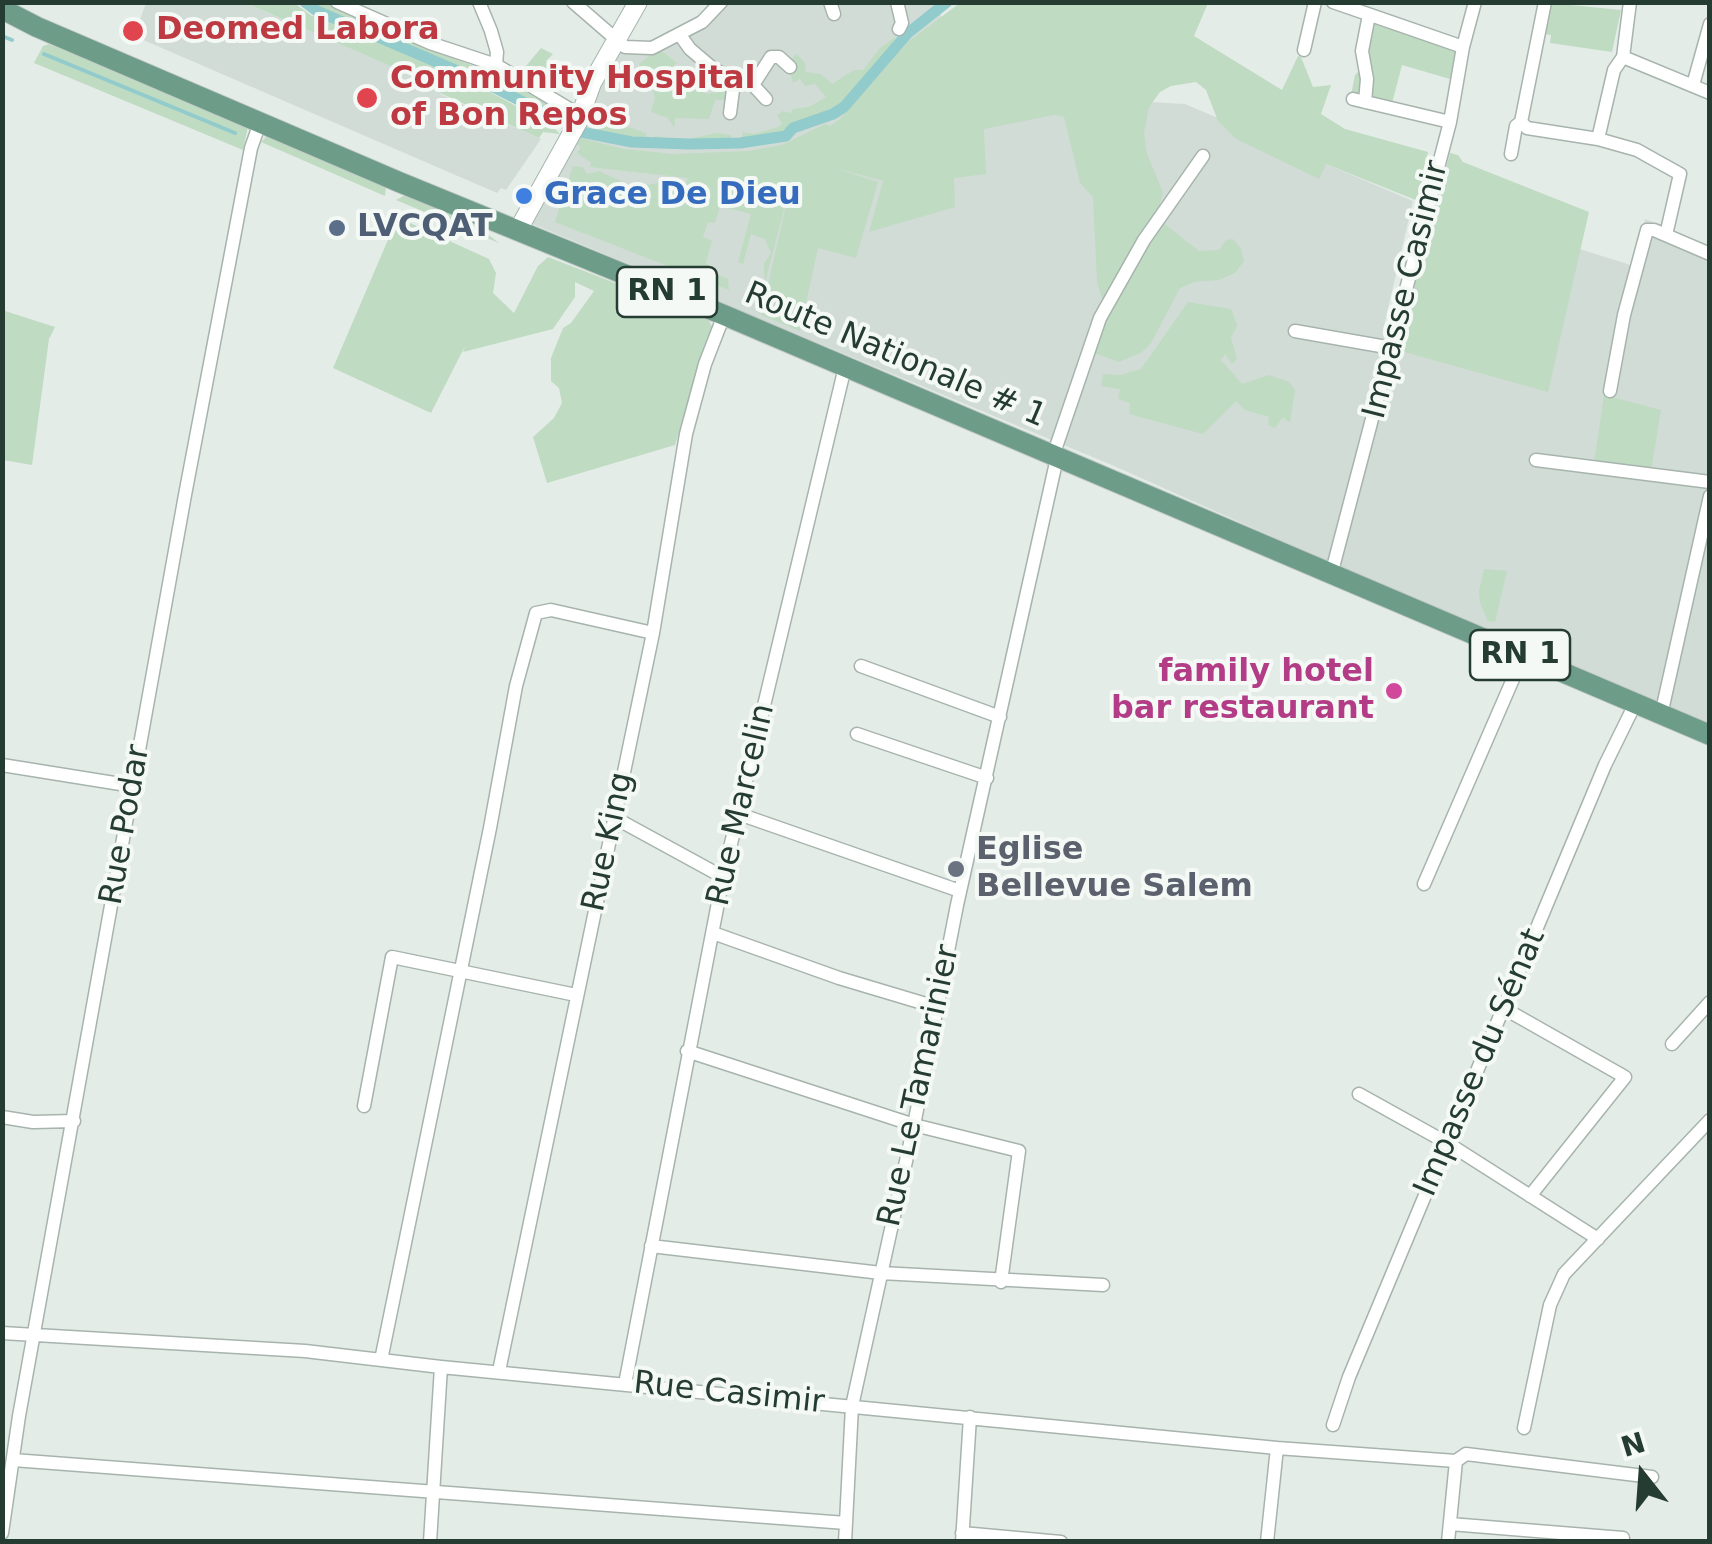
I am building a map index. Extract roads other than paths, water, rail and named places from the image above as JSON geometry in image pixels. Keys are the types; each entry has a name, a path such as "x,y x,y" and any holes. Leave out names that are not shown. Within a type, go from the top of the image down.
{"main road":[{"name":"Route Nationale # 1","path":"2,8 37,27 1710,735"}],"street":[{"path":"337,2 430,43 496,66 579,119"},
{"path":"478,2 492,30 496,66"},
{"path":"573,2 625,47 652,48 702,22 722,2"},
{"path":"518,230 638,2"},
{"path":"897,2 902,23 899,28"},
{"path":"1304,50 1314,2"},
{"path":"1333,2 1463,47"},
{"name":"Impasse Casimir","path":"1331,575 1450,122 1463,47 1476,2"},
{"path":"1511,154 1545,2"},
{"path":"1598,139 1614,70 1622,57 1630,2"},
{"path":"1369,14 1362,51 1367,79 1359,100 1450,122"},
{"path":"1693,85 1710,24"},
{"path":"680,35 690,48 734,82 753,84 766,99"},
{"path":"753,84 772,56 780,57 790,68"},
{"path":"1622,57 1710,93"},
{"path":"730,113 734,82"},
{"name":"Rue Podar","path":"2,1533 19,1416 185,495 252,148 261,120"},
{"path":"1521,122 1526,128 1598,139 1636,150 1680,174 1666,235"},
{"name":"Rue Le Tamarinier","path":"845,1542 852,1406 960,891 1058,458 1056,447 1100,318 1144,240 1203,156"},
{"path":"1610,391 1645,233 1650,229 1710,254"},
{"name":"Rue King","path":"499,1371 653,633 686,434 724,316"},
{"path":"1295,331 1392,348"},
{"name":"Rue Marcelin","path":"625,1384 723,877 845,367"},
{"path":"1536,460 1710,482"},
{"path":"1661,715 1710,496"},
{"path":"380,1360 516,686 536,613 550,610 653,633"},
{"path":"1424,884 1523,656"},
{"path":"861,666 1000,717"},
{"name":"Impasse du Sénat","path":"1333,1426 1383,1295 1450,1144 1605,765 1635,704"},
{"path":"857,734 988,778"},
{"path":"2,764 133,786"},
{"path":"739,814 960,891"},
{"path":"615,818 723,877"},
{"path":"713,933 839,978 936,1007"},
{"path":"364,1106 392,957 576,995"},
{"path":"1672,1044 1710,1002"},
{"path":"1505,1009 1625,1077 1530,1196"},
{"path":"687,1051 914,1124 1018,1151 1000,1282"},
{"path":"1359,1094 1450,1144 1598,1239"},
{"path":"2,1117 33,1122 74,1121"},
{"path":"1524,1428 1555,1291 1564,1274 1710,1120"},
{"path":"651,1246 881,1273 1103,1286"},
{"name":"Rue Casimir","path":"2,1334 305,1352 1277,1448 1456,1461 1466,1454 1652,1477"},
{"path":"430,1542 441,1368"},
{"path":"2,1414 19,1416"},
{"path":"970,1417 962,1537 1061,1542"},
{"path":"1268,1542 1277,1448"},
{"path":"13,1460 846,1523"},
{"path":"1448,1542 1456,1461"},
{"path":"1450,1524 1623,1538"}],"waterway":[{"path":"305,2 317,11 486,83 581,132 632,142 690,144 740,143 786,136 793,128 833,114 844,107 908,33 947,2"},
{"path":"2,36 12,40"},
{"path":"44,54 235,133"}],"place":[{"name":"Deomed Labora","path":"133,31"},
{"name":"Community Hospital of Bon Repos","path":"367,98"},
{"name":"Grace De Dieu","path":"524,196"},
{"name":"LVCQAT","path":"337,228"},
{"name":"family hotel bar restaurant","path":"1394,691"},
{"name":"Eglise Bellevue Salem","path":"956,869"}]}
